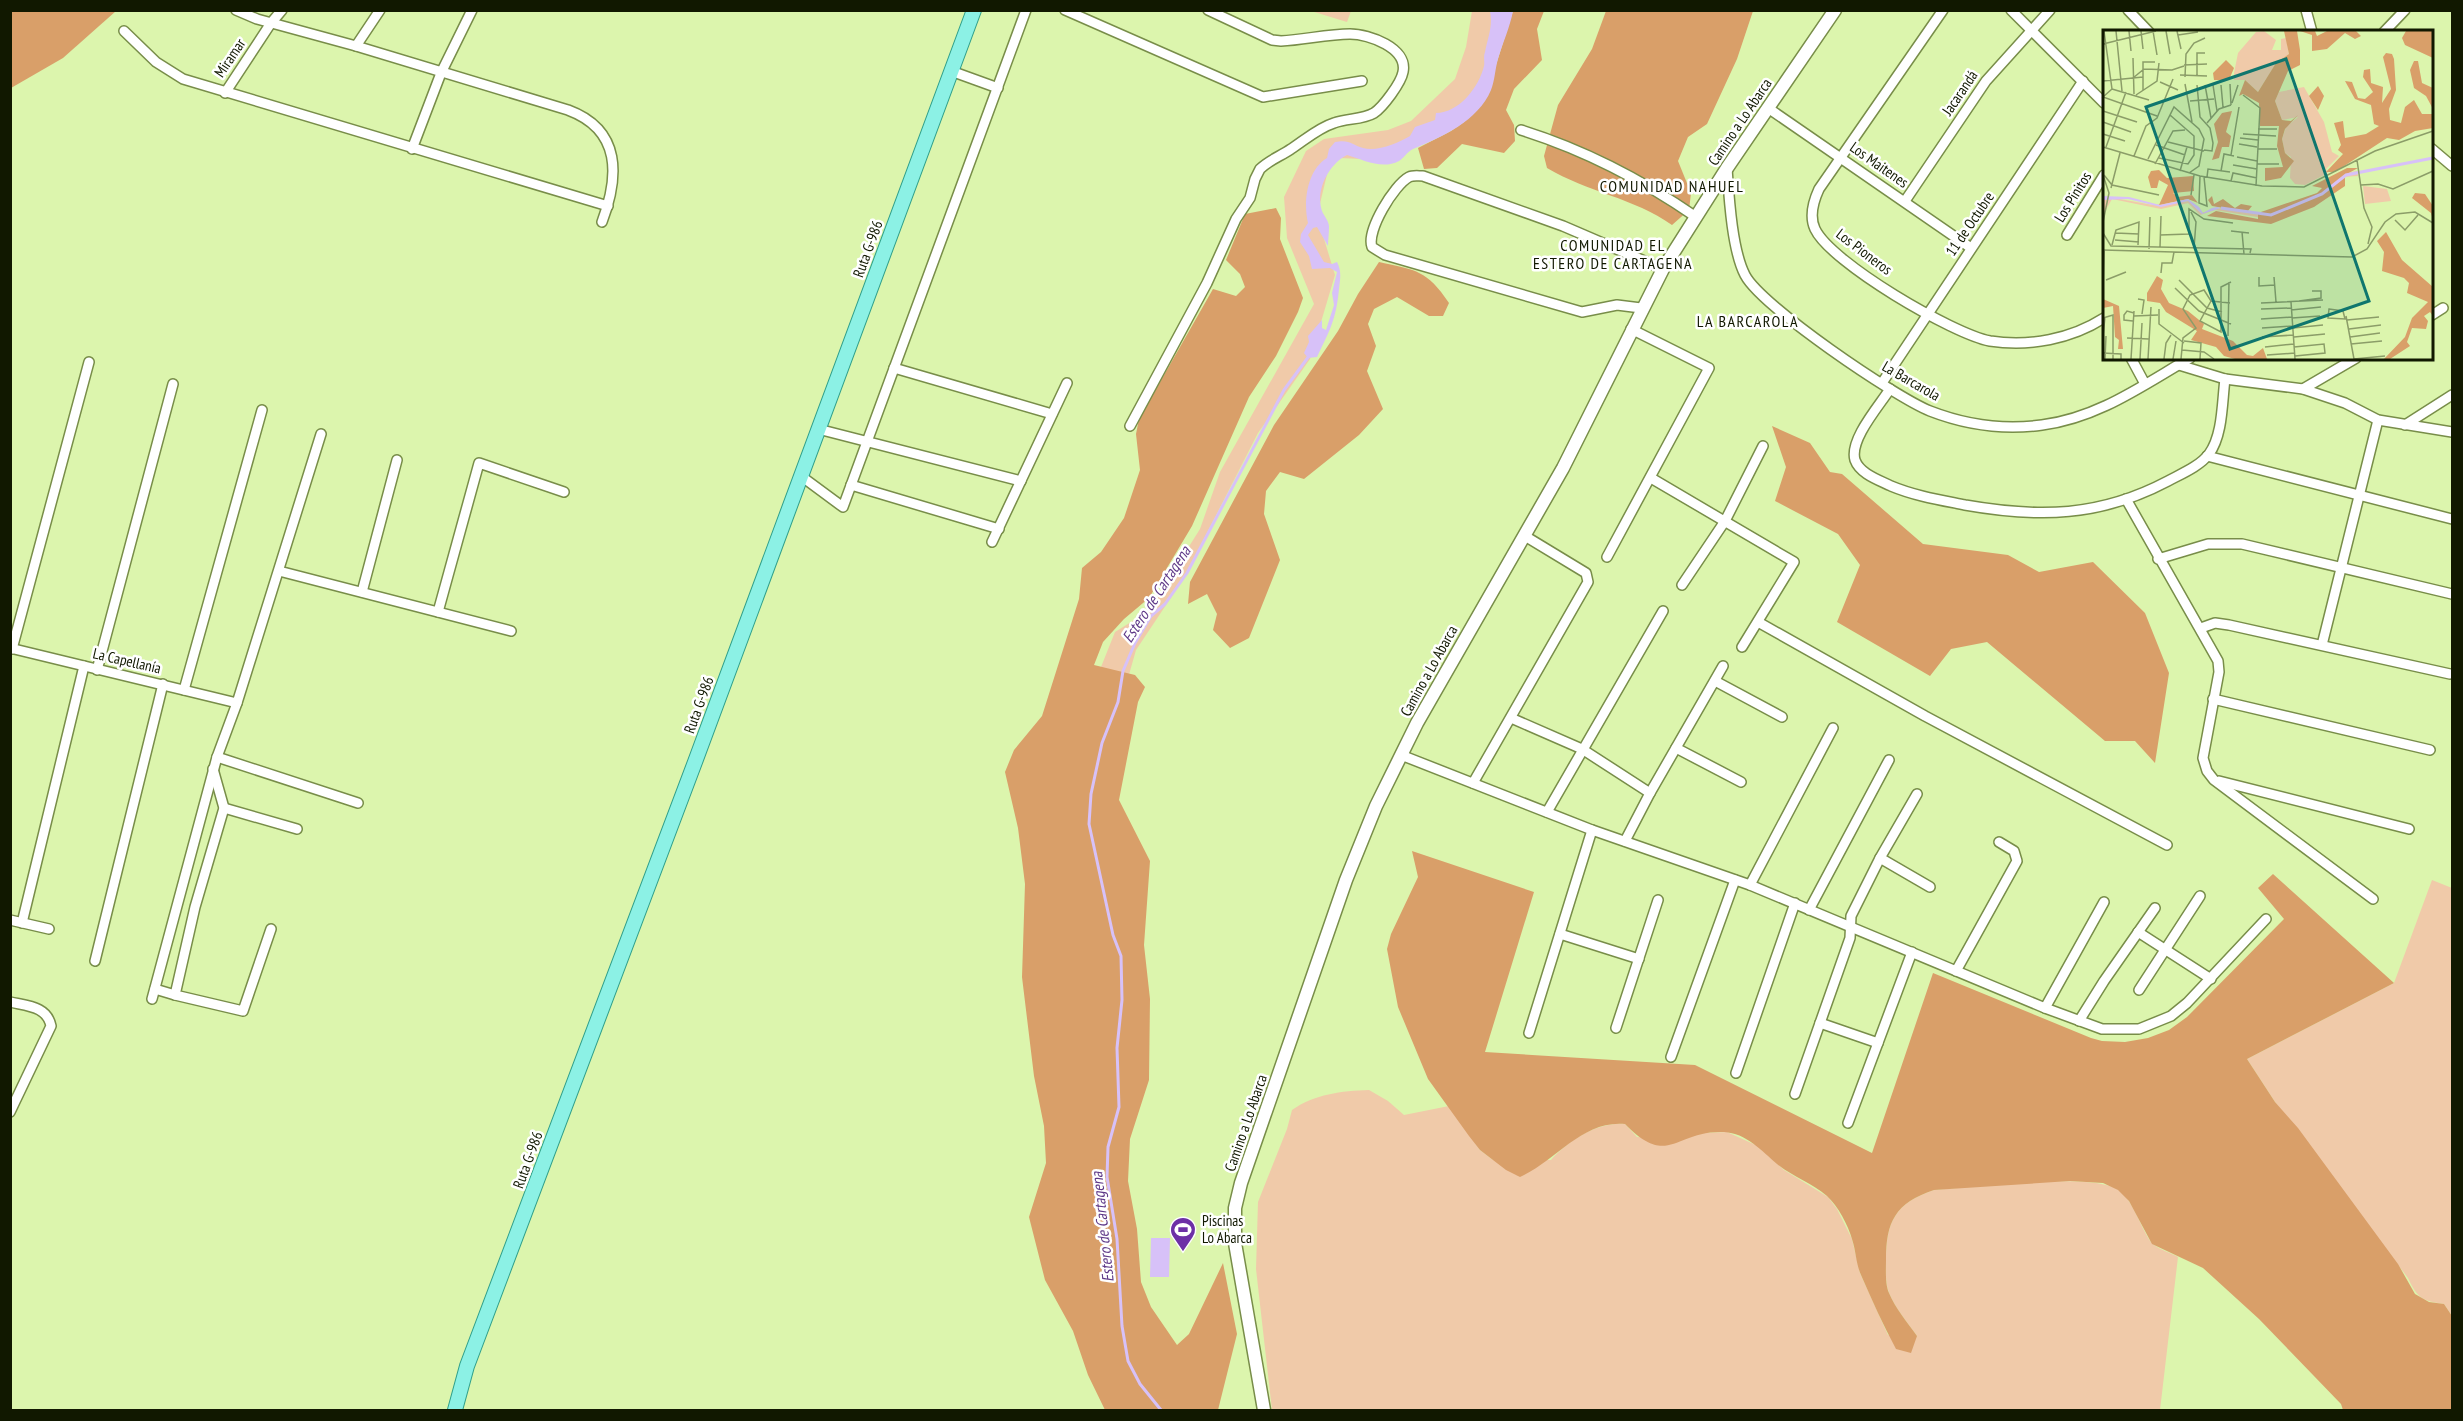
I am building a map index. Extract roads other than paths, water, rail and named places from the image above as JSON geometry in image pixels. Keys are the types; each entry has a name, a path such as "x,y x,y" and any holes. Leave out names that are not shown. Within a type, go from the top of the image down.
{"main road":[{"name":"Ruta G-986","path":"455,1410 467,1366 974,10"},
{"name":"Camino a Lo Abarca","path":"1264,1410 1235,1243 1234,1221 1238,1195 1331,918 1365,834 1401,755 1442,676 1525,536 1612,372 1641,308 1663,269 1727,168 1835,10"}],"street":[{"path":"236,10 271,23 356,46 441,74 568,111 586,119 604,137 612,159 613,186 602,222"},
{"name":"Miramar","path":"225,93 282,10"},
{"path":"356,46 380,10"},
{"path":"412,149 441,74 472,10"},
{"path":"801,476 843,507 1026,10"},
{"path":"1065,10 1263,97 1362,81"},
{"path":"1130,426 1207,284 1236,219 1250,198 1260,169 1321,128 1335,122 1362,118 1375,112 1397,86 1403,75 1403,62 1397,53 1385,44 1366,37 1351,34 1281,42 1208,10"},
{"name":"Los Pioneros","path":"1943,10 1819,189 1812,216 1819,235 1845,260 1928,315 1976,337 2018,343 2060,338 2103,319"},
{"path":"2011,10 2103,102"},
{"name":"Jacarandá","path":"1905,201 1986,81 2050,10"},
{"path":"2128,10 2147,30"},
{"path":"2306,10 2311,30"},
{"path":"2386,30 2405,10"},
{"path":"124,31 144,53 183,79 608,206"},
{"path":"951,71 998,88"},
{"name":"11 de Octubre","path":"2083,81 1928,315 1858,438 1854,448 1855,459 1860,469 1884,483 1927,498 2008,513 2068,512 2126,499 2169,481 2208,456"},
{"name":"Los Maitenes","path":"1768,108 1841,156 1971,248"},
{"path":"1521,130 1568,146 1612,166 1655,190 1696,217"},
{"path":"2433,150 2451,163"},
{"name":"La Barcarola","path":"1727,168 1738,254 1749,282 1760,294 1802,328 1914,404 1949,418 1987,425 2025,426 2061,422 2113,403 2187,360"},
{"path":"1641,308 1617,305 1582,312 1385,255 1374,250 1370,238 1384,207 1405,180 1410,177 1423,176 1563,226 1663,269"},
{"name":"Los Pinitos","path":"2067,235 2103,177"},
{"path":"2433,314 2443,308"},
{"path":"1607,557 1709,368 1631,329"},
{"path":"2132,360 2145,384"},
{"path":"2303,389 2353,360"},
{"path":"11,648 89,362"},
{"path":"2179,365 2225,379 2303,389 2346,403 2378,420 2452,432"},
{"path":"894,368 1052,414"},
{"path":"2225,379 2216,444 2208,456 2452,519"},
{"path":"992,543 1067,383"},
{"path":"98,670 173,384"},
{"path":"2405,425 2452,395"},
{"path":"184,690 262,410"},
{"path":"2322,645 2378,420"},
{"path":"818,429 1021,481"},
{"path":"152,999 213,769 237,704 321,434"},
{"path":"1682,585 1725,521 1763,446"},
{"path":"362,592 397,460"},
{"path":"438,612 479,463 564,492"},
{"path":"1651,478 1794,562 1742,647"},
{"path":"851,485 999,529"},
{"path":"2126,499 2158,559 2201,628 2218,661 2219,672 2203,758 2207,771 2214,780 2373,899"},
{"path":"1473,783 1588,582 1586,573 1525,536"},
{"path":"2158,559 2208,544 2242,544 2452,594"},
{"path":"279,571 512,631"},
{"path":"1547,812 1581,749 1663,611"},
{"path":"1758,621 1925,716 2167,845"},
{"path":"2201,628 2210,624 2220,624 2450,674"},
{"name":"La Capellanía","path":"11,648 237,704"},
{"path":"22,923 84,666"},
{"path":"1625,841 1723,666"},
{"path":"1715,681 1782,717"},
{"path":"95,961 163,684"},
{"path":"2213,699 2430,750"},
{"path":"1511,718 1581,749 1650,793"},
{"path":"1750,885 1833,728"},
{"path":"1676,748 1741,782"},
{"path":"1401,755 1592,830 1750,885 2045,1008 2079,1021 2114,1030 2150,1026 2180,1010 2266,919"},
{"path":"217,757 358,803"},
{"path":"1809,910 1889,760"},
{"path":"175,995 195,907 224,808 213,769"},
{"path":"2214,780 2409,829"},
{"path":"1795,1094 1850,938 1851,916 1880,858 1917,794"},
{"path":"224,808 297,829"},
{"path":"1529,1033 1592,830"},
{"path":"1956,971 2017,861 2014,851 1999,842"},
{"path":"1880,858 1930,887"},
{"path":"1671,1058 1735,880"},
{"path":"2139,990 2200,896"},
{"path":"1616,1028 1658,900"},
{"path":"2045,1008 2104,902"},
{"path":"1736,1073 1795,903"},
{"path":"2079,1021 2155,908"},
{"path":"10,920 49,929"},
{"path":"155,989 243,1011 271,929"},
{"path":"2138,932 2211,979"},
{"path":"1560,934 1639,959"},
{"path":"1848,1123 1912,952"},
{"path":"10,1002 43,1011 51,1026 10,1112"},
{"path":"1820,1023 1878,1043"}],"waterway":[{"name":"Estero de Cartagena","path":"1161,1410 1140,1384 1128,1361 1122,1326 1117,1239 1107,1177 1108,1147 1119,1107 1117,1048 1122,1000 1121,956 1113,935 1089,824 1091,794 1102,743 1118,702 1123,671 1135,643 1151,616 1165,604 1187,573 1284,390 1309,356"}],"place":[{"name":"Piscinas Lo Abarca","path":"1183,1253"}],"district":[{"name":"COMUNIDAD NAHUEL","path":"1672,186"},
{"name":"COMUNIDAD EL ESTERO DE CARTAGENA","path":"1613,254"},
{"name":"LA BARCAROLA","path":"1748,321"}]}
